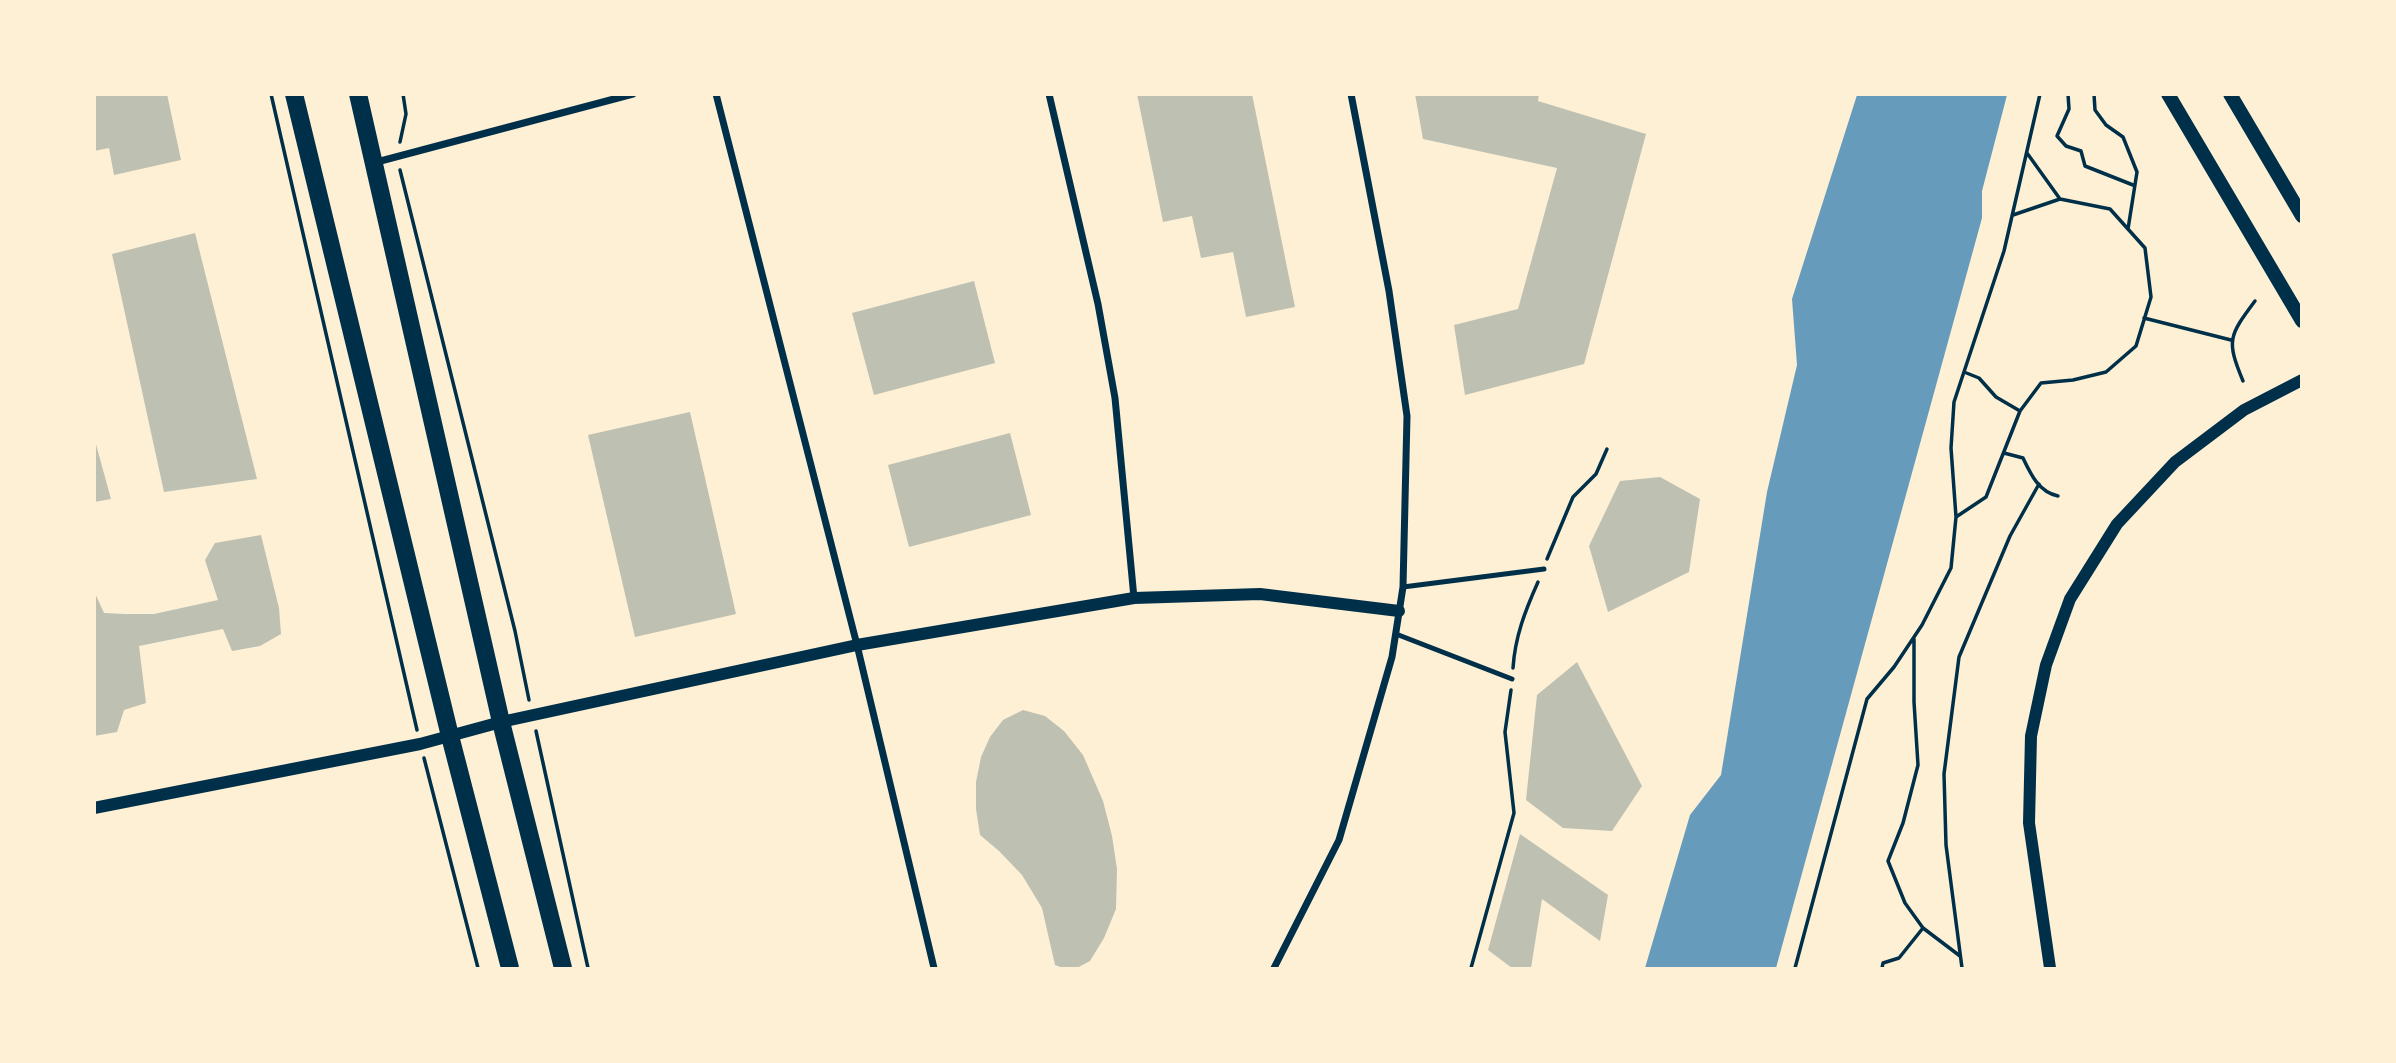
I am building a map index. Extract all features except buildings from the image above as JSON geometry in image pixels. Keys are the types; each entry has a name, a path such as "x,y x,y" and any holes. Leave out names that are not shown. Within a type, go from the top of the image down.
{"main road":[{"path":"294,94 450,736 510,968"},
{"path":"358,94 501,722 563,968"},
{"path":"2168,94 2301,321"},
{"path":"2230,94 2301,216"}],"street":[{"path":"373,163 633,94"},
{"path":"716,94 857,645 934,968"},
{"path":"1049,94 1098,304 1115,398 1134,598"},
{"path":"1274,968 1339,840 1392,657 1403,587 1408,416 1389,290 1351,94"},
{"path":"2050,968 2029,823 2031,736 2046,664 2070,599 2117,524 2175,462 2244,410 2301,380"},
{"path":"94,808 420,744 501,722 857,645 1134,598 1260,594 1399,611"}],"lane":[{"path":"1403,587 1544,569"},
{"path":"1396,634 1512,679"}],"path":[{"path":"271,94 420,744 478,968"},
{"path":"403,94 407,114 397,157 515,631 588,968"},
{"path":"1795,968 1867,699 1895,667 1951,568 1956,517 1951,449 1954,402 2004,251 2039,94"},
{"path":"2068,94 2069,109 2057,135 2066,146 2081,151 2085,166 2133,185"},
{"path":"2094,94 2095,110 2106,125 2123,137 2137,172 2128,229"},
{"path":"2027,152 2060,200"},
{"path":"1956,517 1986,497 2020,411 2041,383 2073,380 2106,372 2136,346 2151,297 2145,248 2110,209 2060,200 2013,215"},
{"path":"2243,381 2233,357 2231,340 2238,324 2255,301"},
{"path":"2144,318 2231,340"},
{"path":"1964,372 1979,378 1996,397 2020,411"},
{"path":"1471,968 1514,814 1505,732 1514,647 1523,616 1573,497 1596,474 1607,449"},
{"path":"2004,453 2023,458 2032,478 2047,494 2058,496"},
{"path":"1962,968 1946,845 1944,774 1959,657 2010,536 2039,484"},
{"path":"1914,637 1918,765 1903,823 1888,861 1905,903 1923,928 1960,956"},
{"path":"1882,968 1883,964 1899,958 1923,928"}],"water":[{"path":"1857,95 2007,95 1982,191 1982,218 1776,968 1645,968 1690,815 1721,775 1767,492 1797,365 1792,299"}]}
